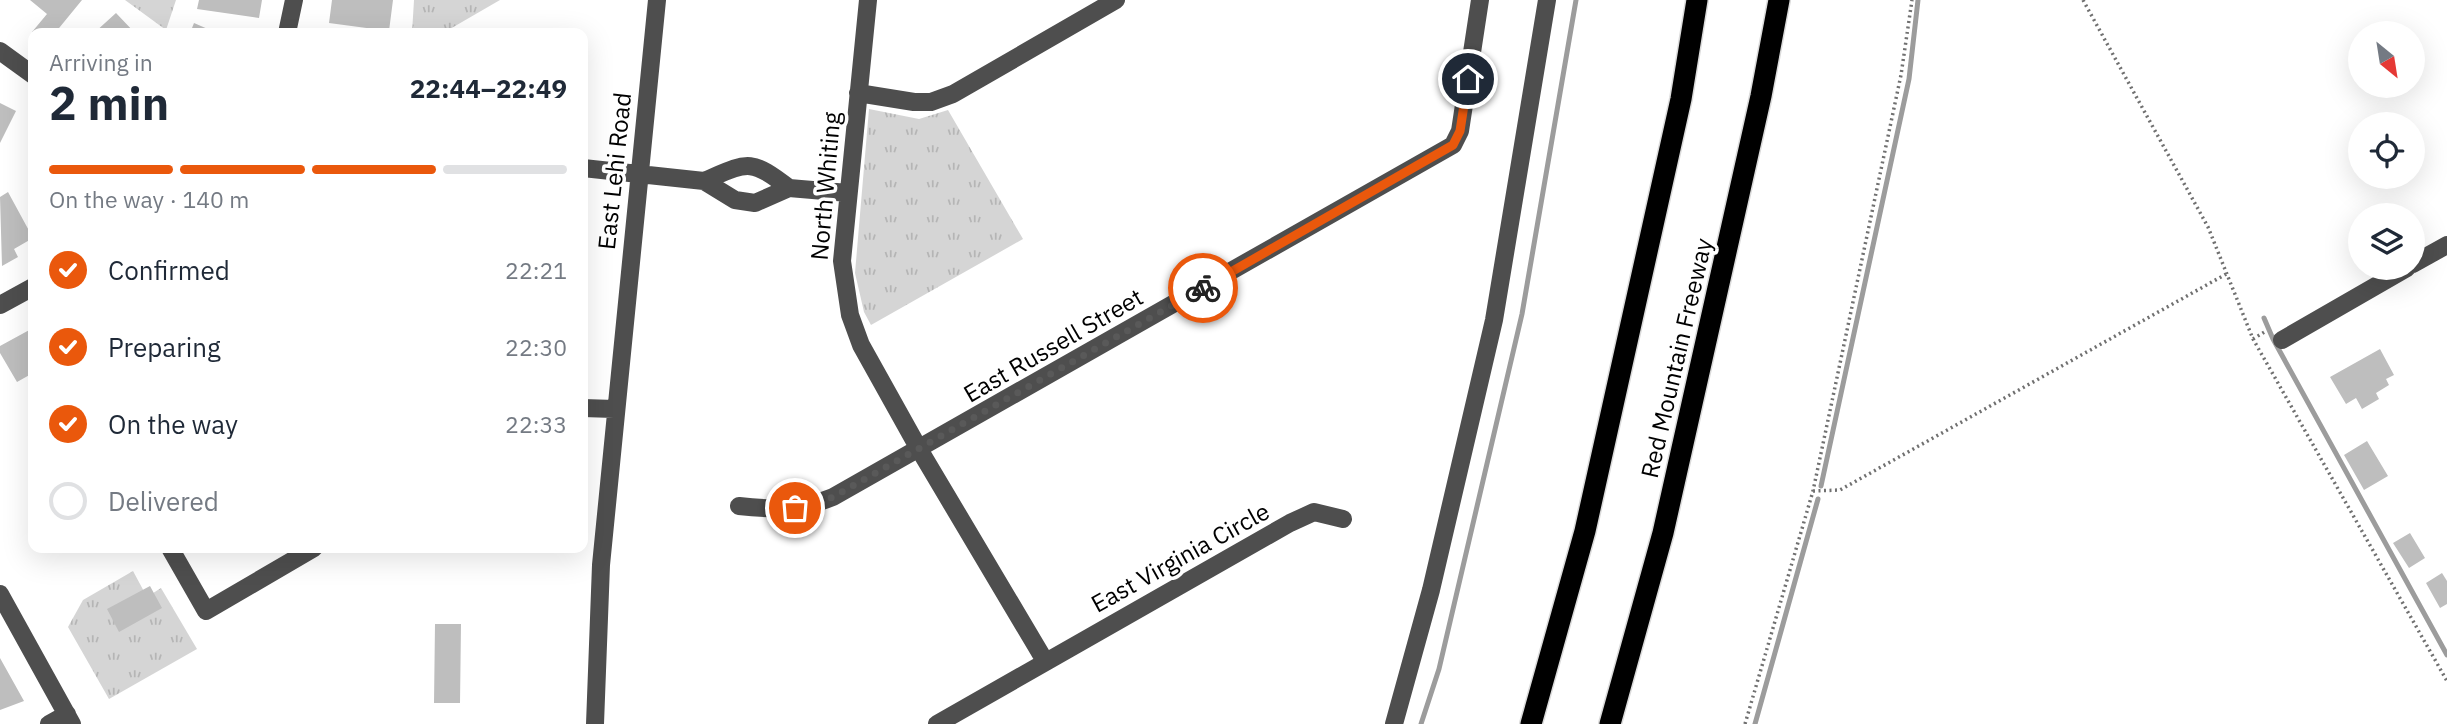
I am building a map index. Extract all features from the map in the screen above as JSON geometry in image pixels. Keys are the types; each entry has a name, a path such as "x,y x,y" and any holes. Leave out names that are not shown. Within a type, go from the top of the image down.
{"highway":[{"name":"Red Mountain Freeway","path":"1531,724 1585,531 1681,99 1697,0"},
{"name":"Red Mountain Freeway","path":"1610,724 1664,533 1761,96 1779,0"}],"street":[{"path":"288,28 294,0"},
{"name":"East Lehi Road","path":"595,724 601,565 614,409 657,0"},
{"name":"North Whiting","path":"869,0 842,261 850,315 861,345 919,449 1045,661"},
{"path":"858,93 931,102 953,94 1116,0"},
{"name":"East Russell Street","path":"739,506 777,510 813,505 919,449 1453,145 1460,131 1480,0"},
{"path":"1394,724 1434,578 1494,320 1547,0"},
{"path":"0,51 28,71"},
{"path":"704,181 741,164 762,168 789,188"},
{"path":"588,168 704,181 735,200 755,203 789,188 848,193"},
{"path":"2425,257 2447,245"},
{"path":"2282,340 2386,280"},
{"path":"0,305 28,289"},
{"path":"588,408 614,409"},
{"name":"East Virginia Circle","path":"937,724 1290,523 1314,512 1343,519"},
{"path":"173,553 206,611 305,553"},
{"path":"0,594 69,719 49,724"}],"path":[{"path":"1745,724 1813,491 1900,75 1912,0"},
{"path":"2083,0 2208,227 2253,339 2447,681"},
{"path":"1813,491 1840,490 2228,274"},
{"path":"2253,339 2265,332"}],"green space":[{"path":"125,0 176,0 167,28"},
{"path":"414,0 500,0 452,28 412,28"},
{"path":"869,109 919,119 948,110 1023,239 871,325 864,312 855,273"},
{"path":"133,571 147,597 161,588 197,649 109,699 68,627 83,600"}],"building":[{"path":"30,0 82,0 59,28 35,28 47,14"},
{"path":"199,0 262,0 259,18 197,9"},
{"path":"332,0 393,0 389,28 329,23"},
{"path":"116,13 130,28 100,28"},
{"path":"194,23 206,28 192,28"},
{"path":"0,103 16,111 0,143"},
{"path":"8,192 28,229 28,241 14,249 18,257 2,266 0,197"},
{"path":"28,331 28,376 17,382 0,353 0,346"},
{"path":"2380,349 2394,375 2386,379 2389,385 2376,393 2379,399 2362,409 2356,398 2346,404 2330,377"},
{"path":"2367,441 2388,476 2364,490 2344,455"},
{"path":"2410,533 2425,558 2409,568 2393,543"},
{"path":"2442,573 2447,581 2447,604 2440,608 2426,583"},
{"path":"150,586 162,608 119,632 107,609"},
{"path":"435,624 461,624 460,703 434,703"},
{"path":"0,658 24,701 0,710"}],"waterway":[{"path":"1421,724 1439,669 1522,314 1576,0"},
{"path":"1821,486 1909,79 1918,0"},
{"path":"2264,318 2273,339 2447,655"},
{"path":"1755,724 1818,499"}],"way so far":[{"path":"795,508 813,505 833,497 1203,288"}],"route":[{"path":"1203,288 1453,145 1460,131 1468,79"}]}
